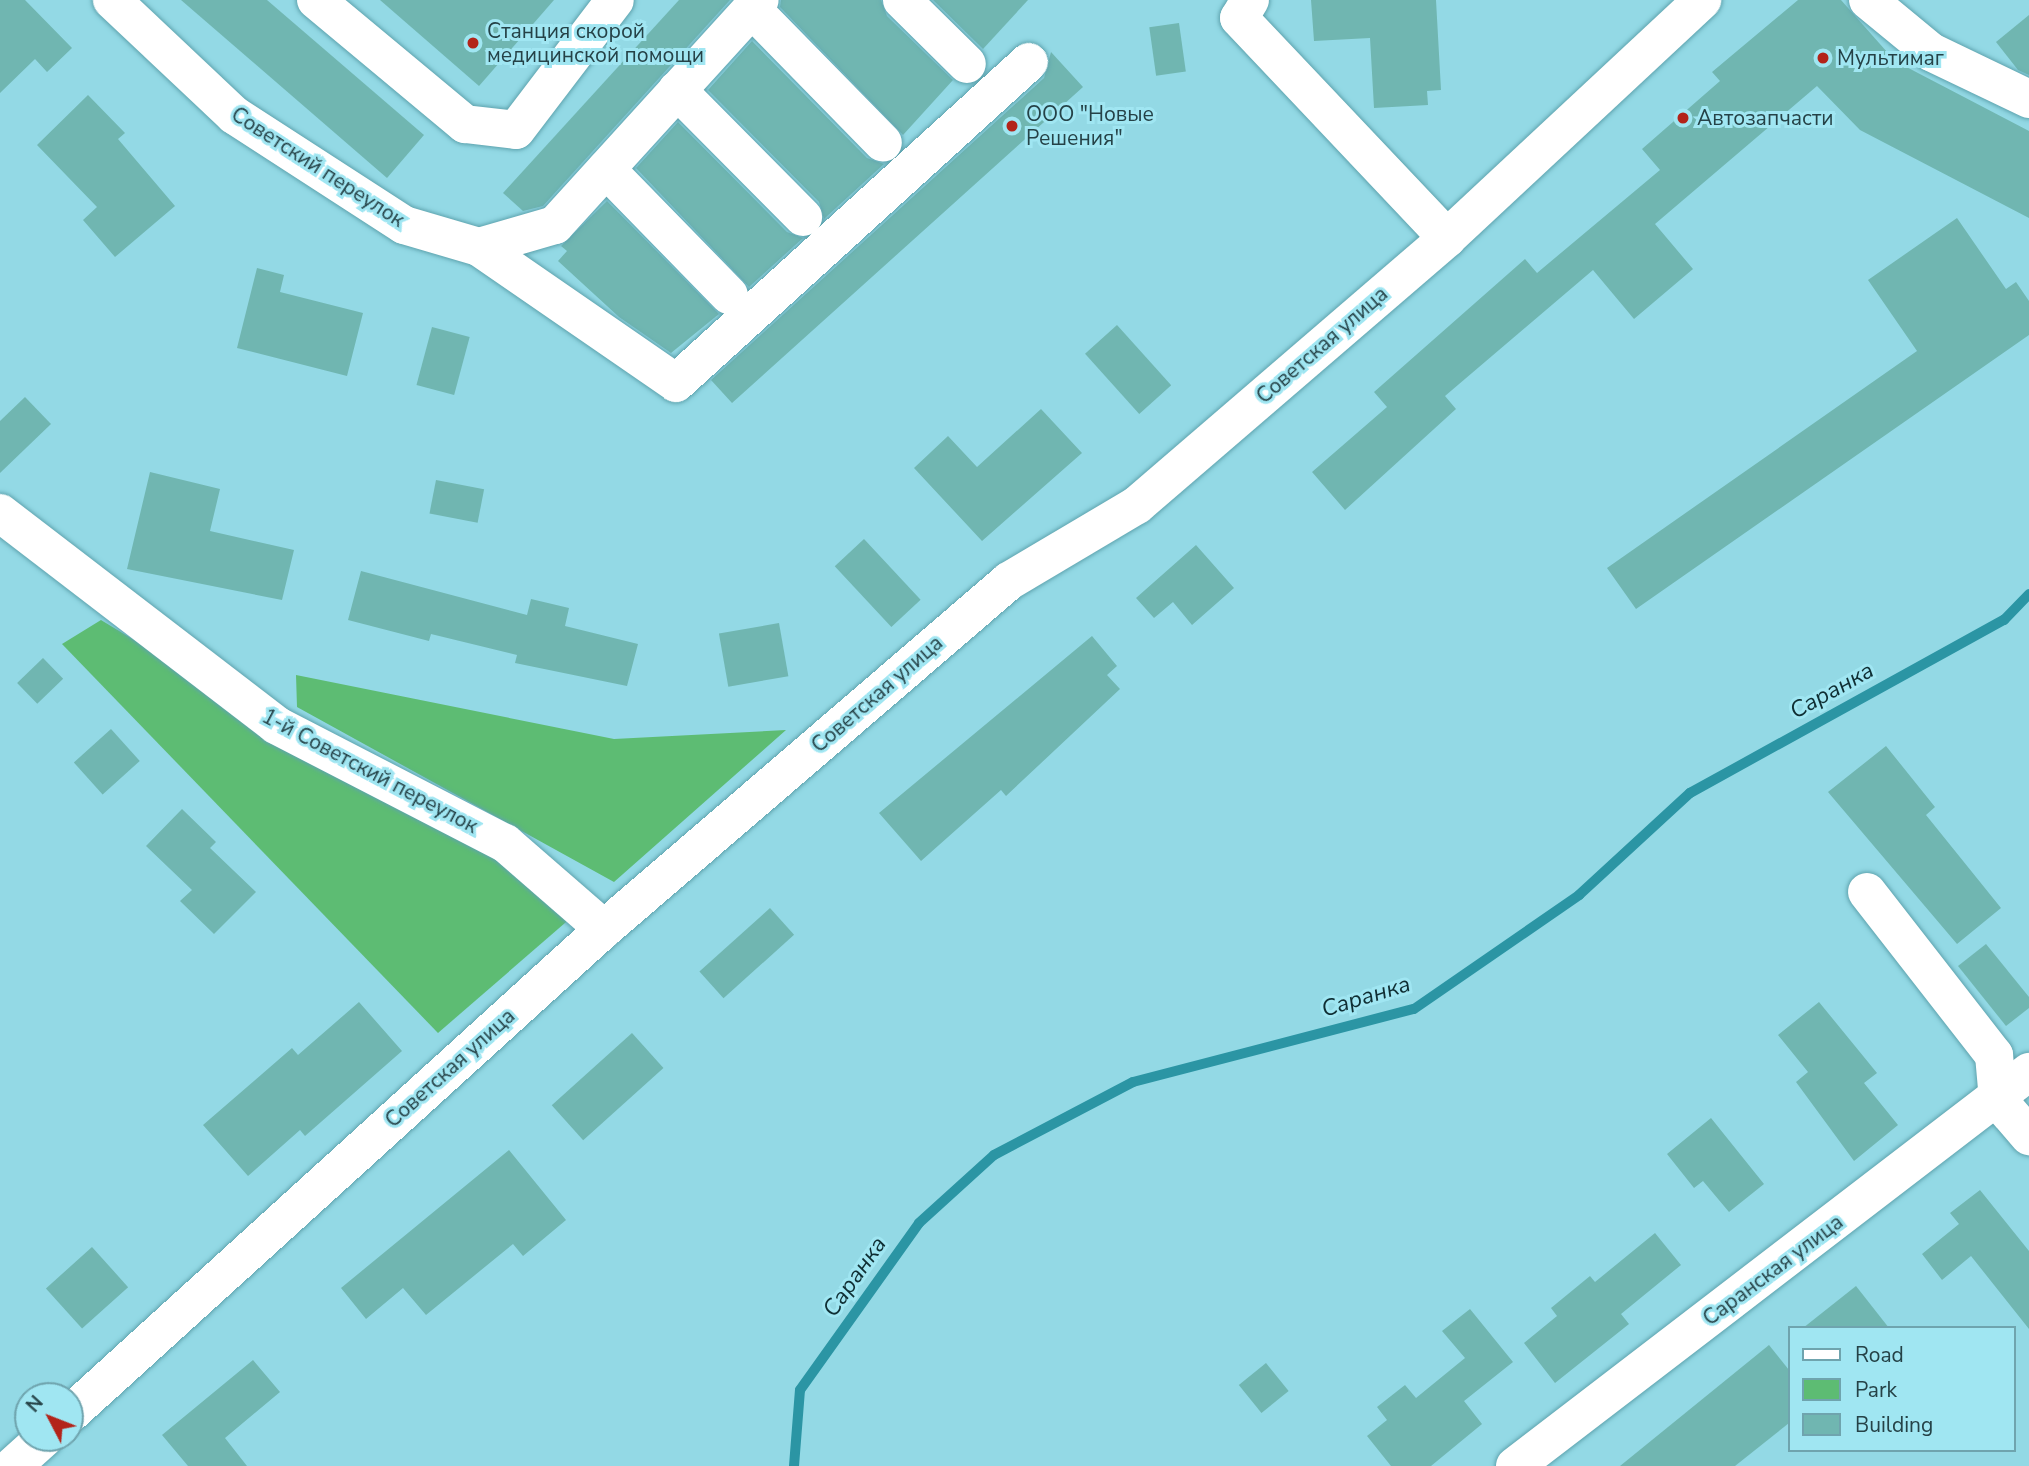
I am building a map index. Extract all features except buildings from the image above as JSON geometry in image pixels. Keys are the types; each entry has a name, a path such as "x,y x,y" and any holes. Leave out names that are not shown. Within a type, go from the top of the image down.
{"street":[{"name":"Советский переулок","path":"112,0 234,115 404,225 479,247"},
{"path":"316,0 465,124 516,130 615,0"},
{"path":"902,0 967,64"},
{"path":"1250,0 1240,18 1447,238"},
{"path":"1868,0 1931,52 2029,99"},
{"path":"479,247 555,225 756,5 883,143"},
{"name":"Советская улица","path":"84,1401 604,929 1009,581 1137,505 1447,238 1684,7"},
{"path":"479,247 676,383 1029,62"},
{"path":"677,90 803,217"},
{"path":"606,169 729,295"},
{"name":"1-й Советский переулок","path":"0,513 276,725 505,843 604,929"},
{"path":"1867,892 1994,1055 1998,1100 2029,1136"},
{"name":"Саранская улица","path":"1515,1466 1998,1100 2029,1072"},
{"path":"13,1466 28,1452"}],"green space":[{"path":"101,620 580,910 438,1033 62,644"},
{"path":"296,675 614,739 786,730 614,882 297,707"}],"waterway":[{"name":"Саранка","path":"794,1466 800,1390 919,1223 994,1155 1133,1082 1414,1009 1579,895 1690,793 2004,620 2029,594"}],"place":[{"name":"Станция скорой медицинской помощи","path":"473,43"},
{"name":"Мультимаг","path":"1823,58"},
{"name":"Автозапчасти","path":"1683,118"},
{"name":"ООО \"Новые Решения\"","path":"1012,126"}]}
